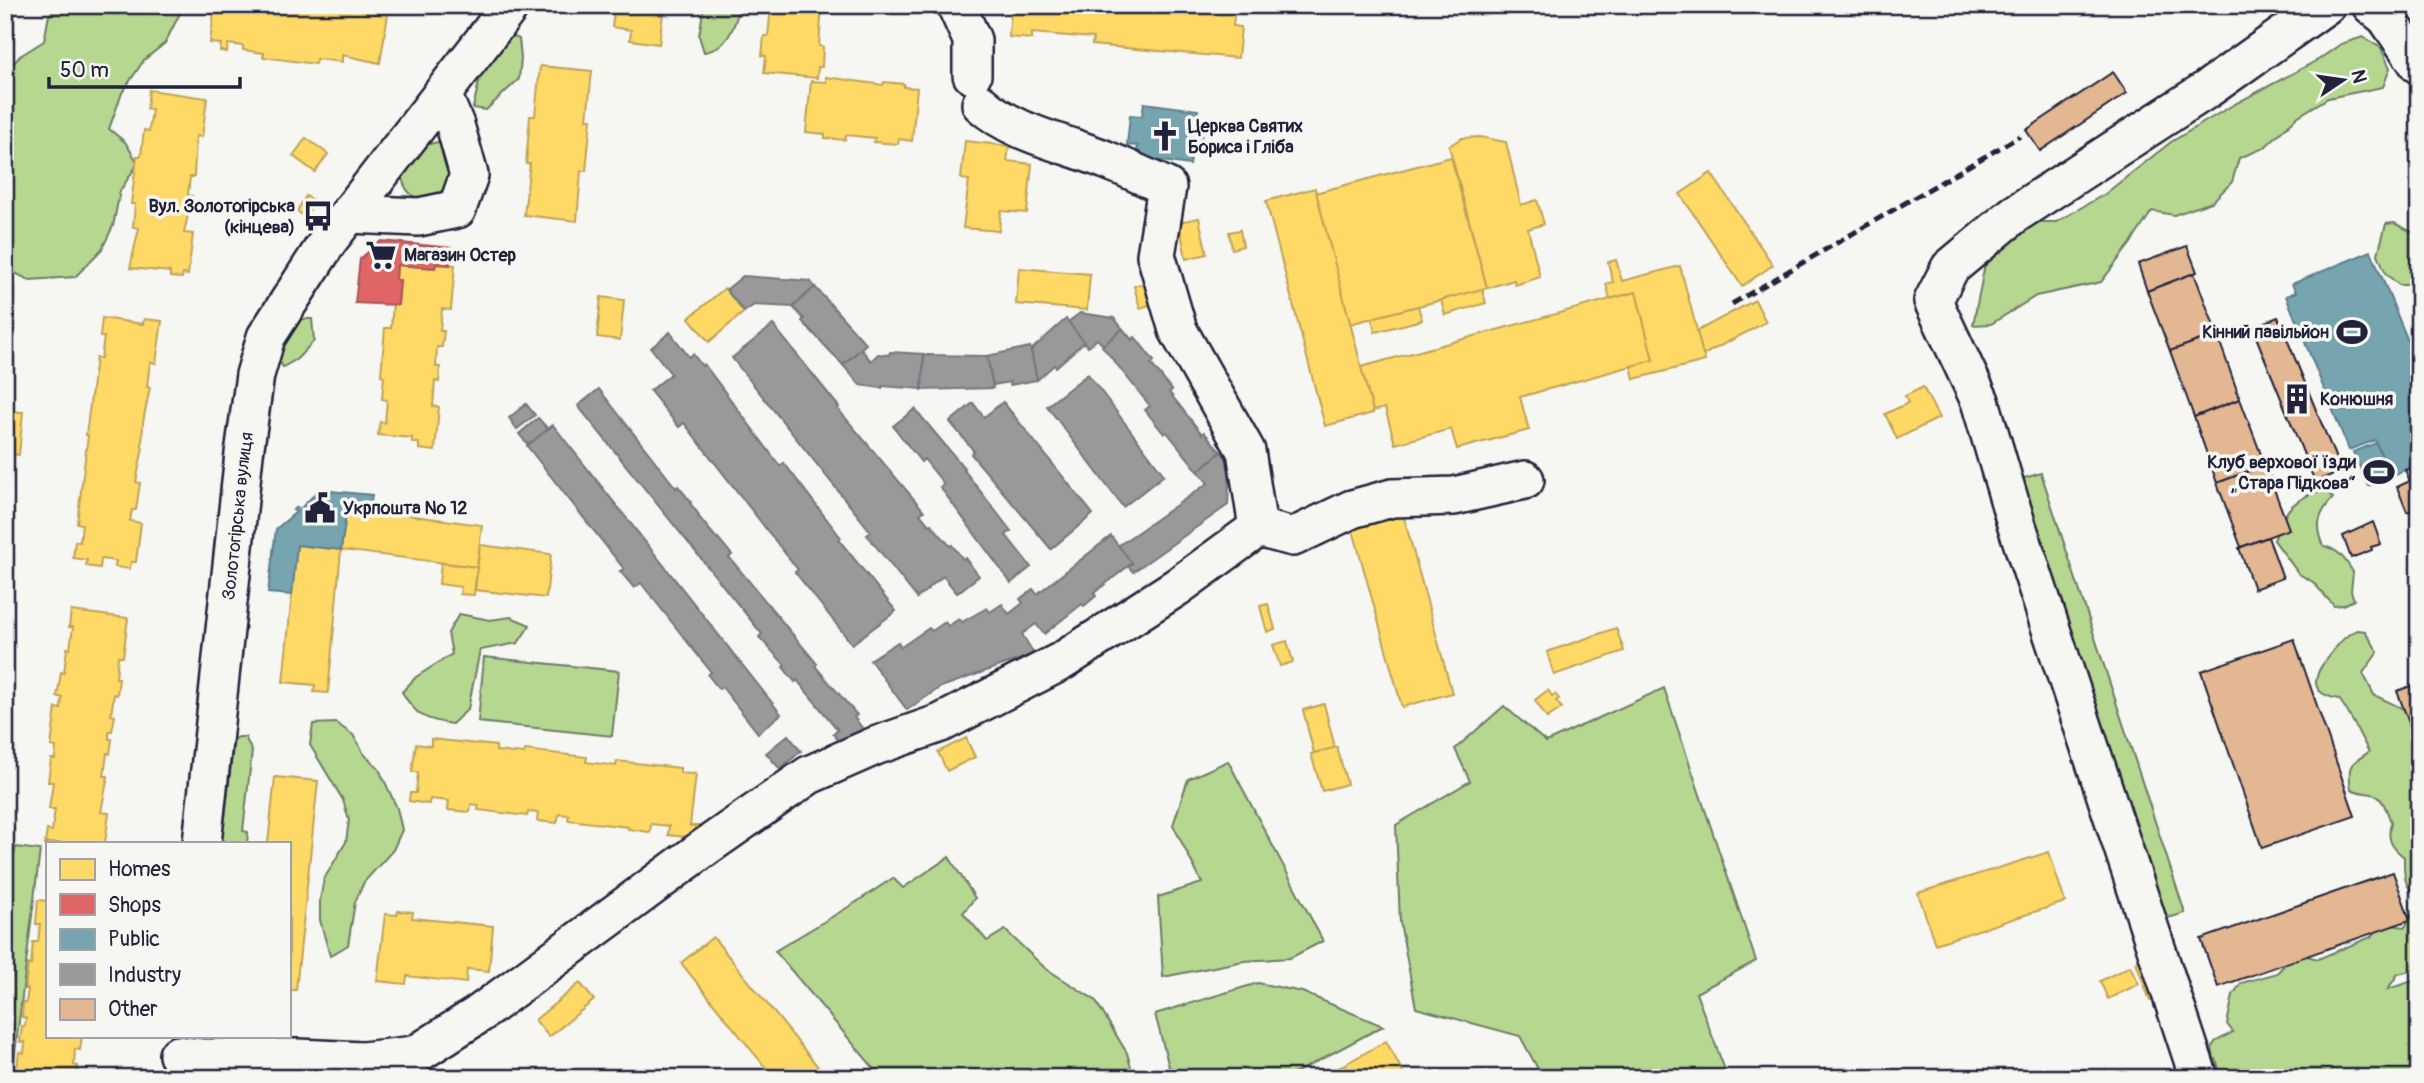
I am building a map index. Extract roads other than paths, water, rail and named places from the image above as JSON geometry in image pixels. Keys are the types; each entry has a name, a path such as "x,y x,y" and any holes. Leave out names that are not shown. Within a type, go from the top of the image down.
{"street":[{"name":"Золотогірська вулиця","path":"202,842 244,454 255,375 266,337 328,240 511,5"},
{"path":"956,5 972,40 977,89 994,115 1167,187 1156,255 1178,330 1246,451 1258,528"},
{"path":"2199,1078 2016,523 1980,401 1933,301 1950,268 2015,214 2206,90 2326,5"},
{"path":"2371,5 2386,17 2419,65"},
{"path":"349,214 419,216 457,209 469,175 455,125 442,94"},
{"path":"1258,528 1293,537 1352,509 1392,498 1454,496 1525,480"},
{"path":"177,1056 363,1061 415,1055 479,1014 704,848 809,775 874,746 941,723 1062,662 1177,587 1258,528"}],"railway":[{"path":"1732,304 2020,136"}],"place":[{"name":"Церква Святих Бориса і Гліба","path":"1165,136"},
{"name":"Вул. Золотогірська (кінцева)","path":"318,216"},
{"name":"Магазин Остер","path":"381,255"},
{"name":"Кінний павільйон","path":"2352,332"},
{"name":"Конюшня","path":"2297,399"},
{"name":"Клуб верхової їзди „Стара Підкова“","path":"2379,472"},
{"name":"Укрпошта № 12","path":"320,508"}]}
